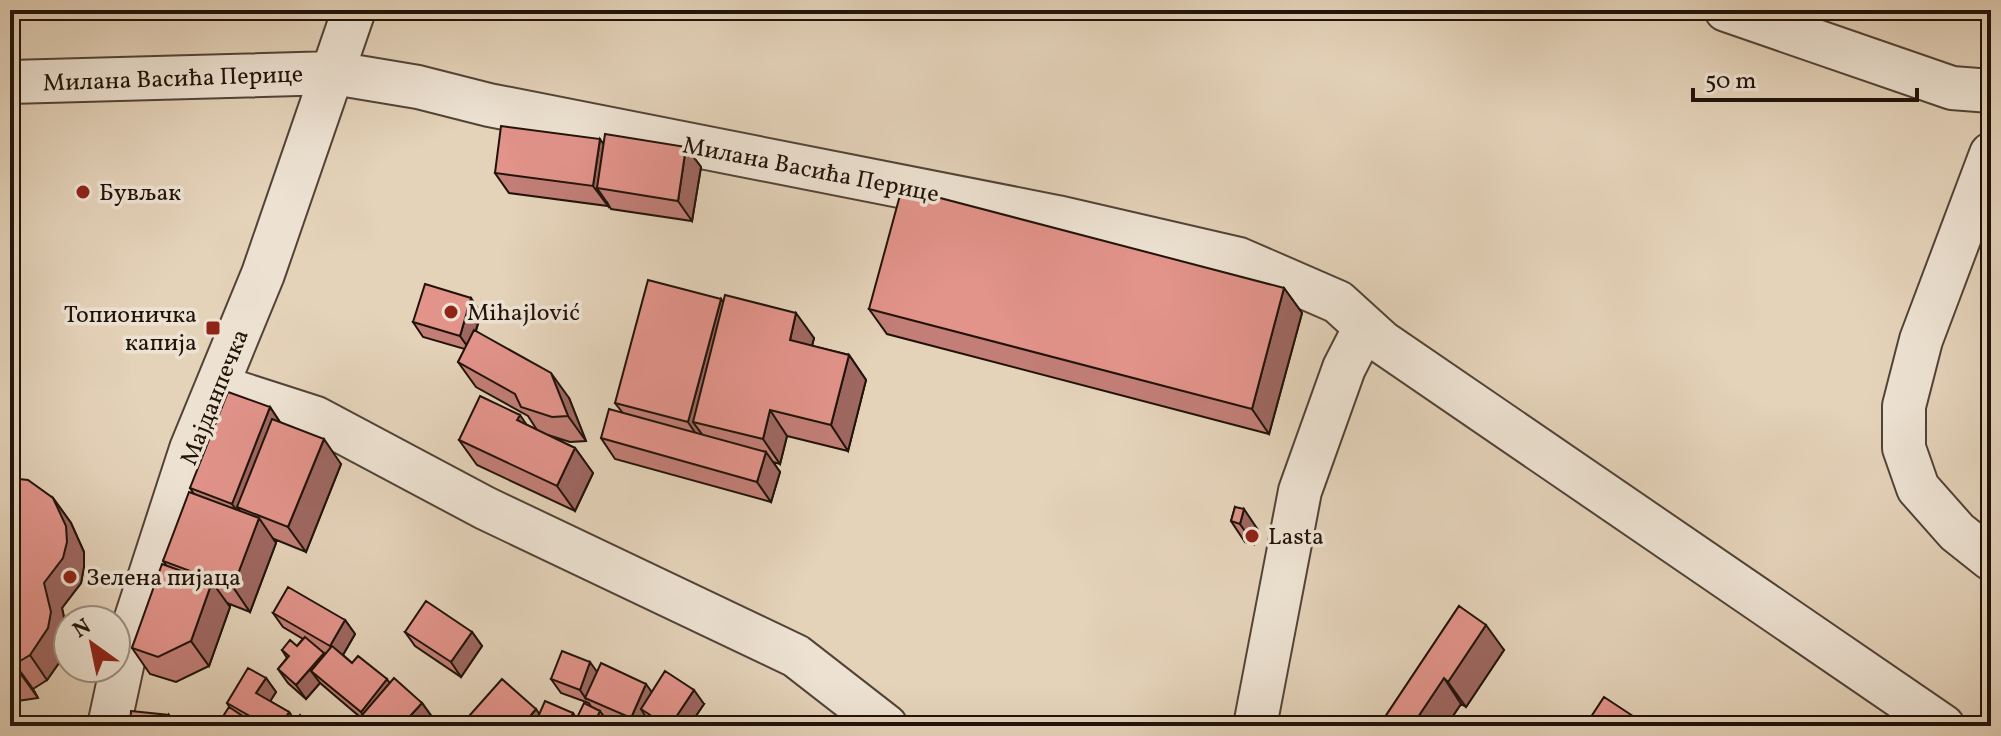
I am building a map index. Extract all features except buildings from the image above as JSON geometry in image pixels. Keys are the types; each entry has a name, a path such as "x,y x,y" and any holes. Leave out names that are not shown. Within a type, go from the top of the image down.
{"street":[{"name":"Мајданпечка","path":"109,726 125,652 191,449 263,274 354,10"},
{"path":"1726,10 1952,88 1991,91"},
{"name":"Милана Васића Перице","path":"10,82 334,73 418,87 489,105 1057,217 1239,259 1338,302 1382,342 1551,461 1943,726"},
{"path":"1991,154 1921,340 1904,406 1904,448 1918,488 1957,532 1991,559"},
{"path":"1255,726 1300,491 1344,368 1365,327"},
{"path":"217,386 316,418 485,508 796,656 886,726"}],"place":[{"name":"Бувљак","path":"83,192"},
{"name":"Mihajlović","path":"451,312"},
{"name":"Топионичка капија","path":"213,328"},
{"name":"Lasta","path":"1252,536"},
{"name":"Зелена пијаца","path":"70,577"}]}
